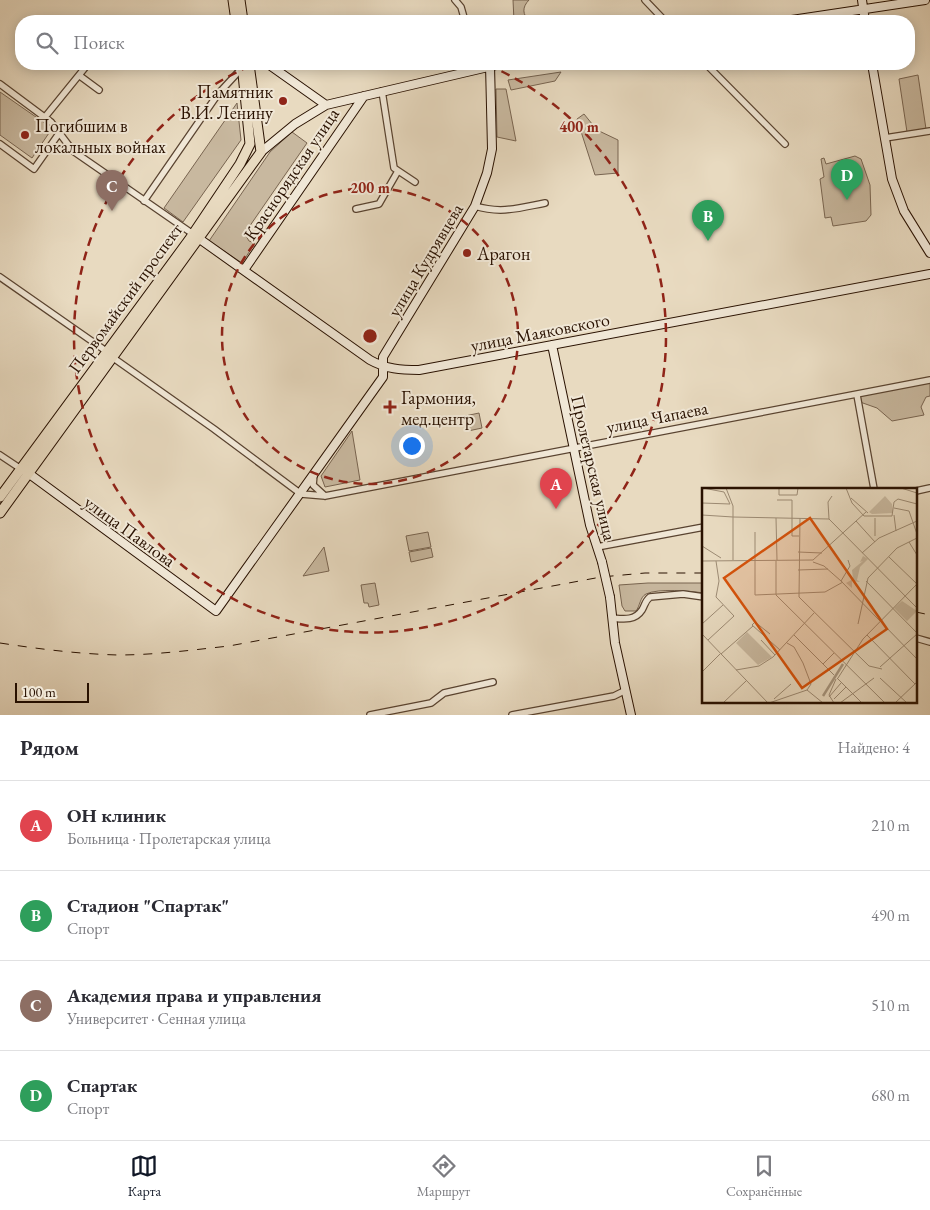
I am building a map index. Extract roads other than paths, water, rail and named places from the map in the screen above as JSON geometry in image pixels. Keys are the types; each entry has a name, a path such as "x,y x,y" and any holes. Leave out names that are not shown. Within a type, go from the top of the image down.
{"main road":[{"path":"233,0 235,15"},
{"path":"240,0 242,15"},
{"name":"Первомайский проспект","path":"196,236 250,144 244,70"},
{"path":"245,70 261,152"},
{"name":"Первомайский проспект","path":"0,512 24,471 196,236 261,152"},
{"name":"Первомайский проспект","path":"0,497 24,471"}],"street":[{"path":"455,0 461,7 463,15"},
{"path":"645,0 659,15"},
{"path":"862,0 864,15"},
{"path":"824,15 925,0"},
{"path":"46,117 84,70"},
{"path":"144,201 218,94 240,70"},
{"path":"277,70 326,104"},
{"path":"261,152 295,124 326,104 364,96 461,70"},
{"name":"улица Кудрявцева","path":"216,611 383,377 383,357 475,206 487,173 492,149 490,70"},
{"path":"712,70 785,144"},
{"path":"873,70 892,179 904,211 930,253"},
{"path":"80,76 99,90"},
{"path":"0,84 46,117 60,132 73,151 196,236"},
{"path":"382,91 394,168 415,182"},
{"name":"Краснорядская улица","path":"244,270 337,131 364,96"},
{"path":"885,138 930,131"},
{"path":"0,144 34,169 60,132"},
{"path":"356,209 379,204 398,171"},
{"path":"475,206 490,211 503,211 545,203"},
{"name":"улица Маяковского","path":"196,236 318,325 383,367 419,370 930,274"},
{"path":"0,278 214,429 301,494"},
{"name":"Пролетарская улица","path":"552,345 573,449 610,597 612,618 631,715"},
{"name":"улица Чапаева","path":"301,494 326,496 930,380"},
{"path":"857,394 874,488"},
{"name":"улица Павлова","path":"0,455 216,611"},
{"path":"314,475 314,485 326,496"},
{"path":"308,484 308,489 314,495"},
{"path":"597,547 702,527"},
{"path":"612,618 624,619 635,617 650,597 683,594 702,597"},
{"path":"370,715 432,703 444,693 493,682"},
{"path":"512,715 614,696 626,690"}],"railway":[{"path":"0,643 59,651 118,655 173,652 229,646 601,577 645,573 702,573"},
{"path":"918,612 930,615"}],"place":[{"name":"Памятник В.И. Ленину","path":"283,101"},
{"name":"Погибшим в локальных войнах","path":"25,135"},
{"name":"Спартак","path":"847,200"},
{"name":"Академия права и управления","path":"112,211"},
{"name":"Стадион \"Спартак\"","path":"708,241"},
{"name":"Арагон","path":"467,253"},
{"name":"Гармония, мед.центр","path":"390,407"},
{"name":"ОН клиник","path":"556,509"}]}
